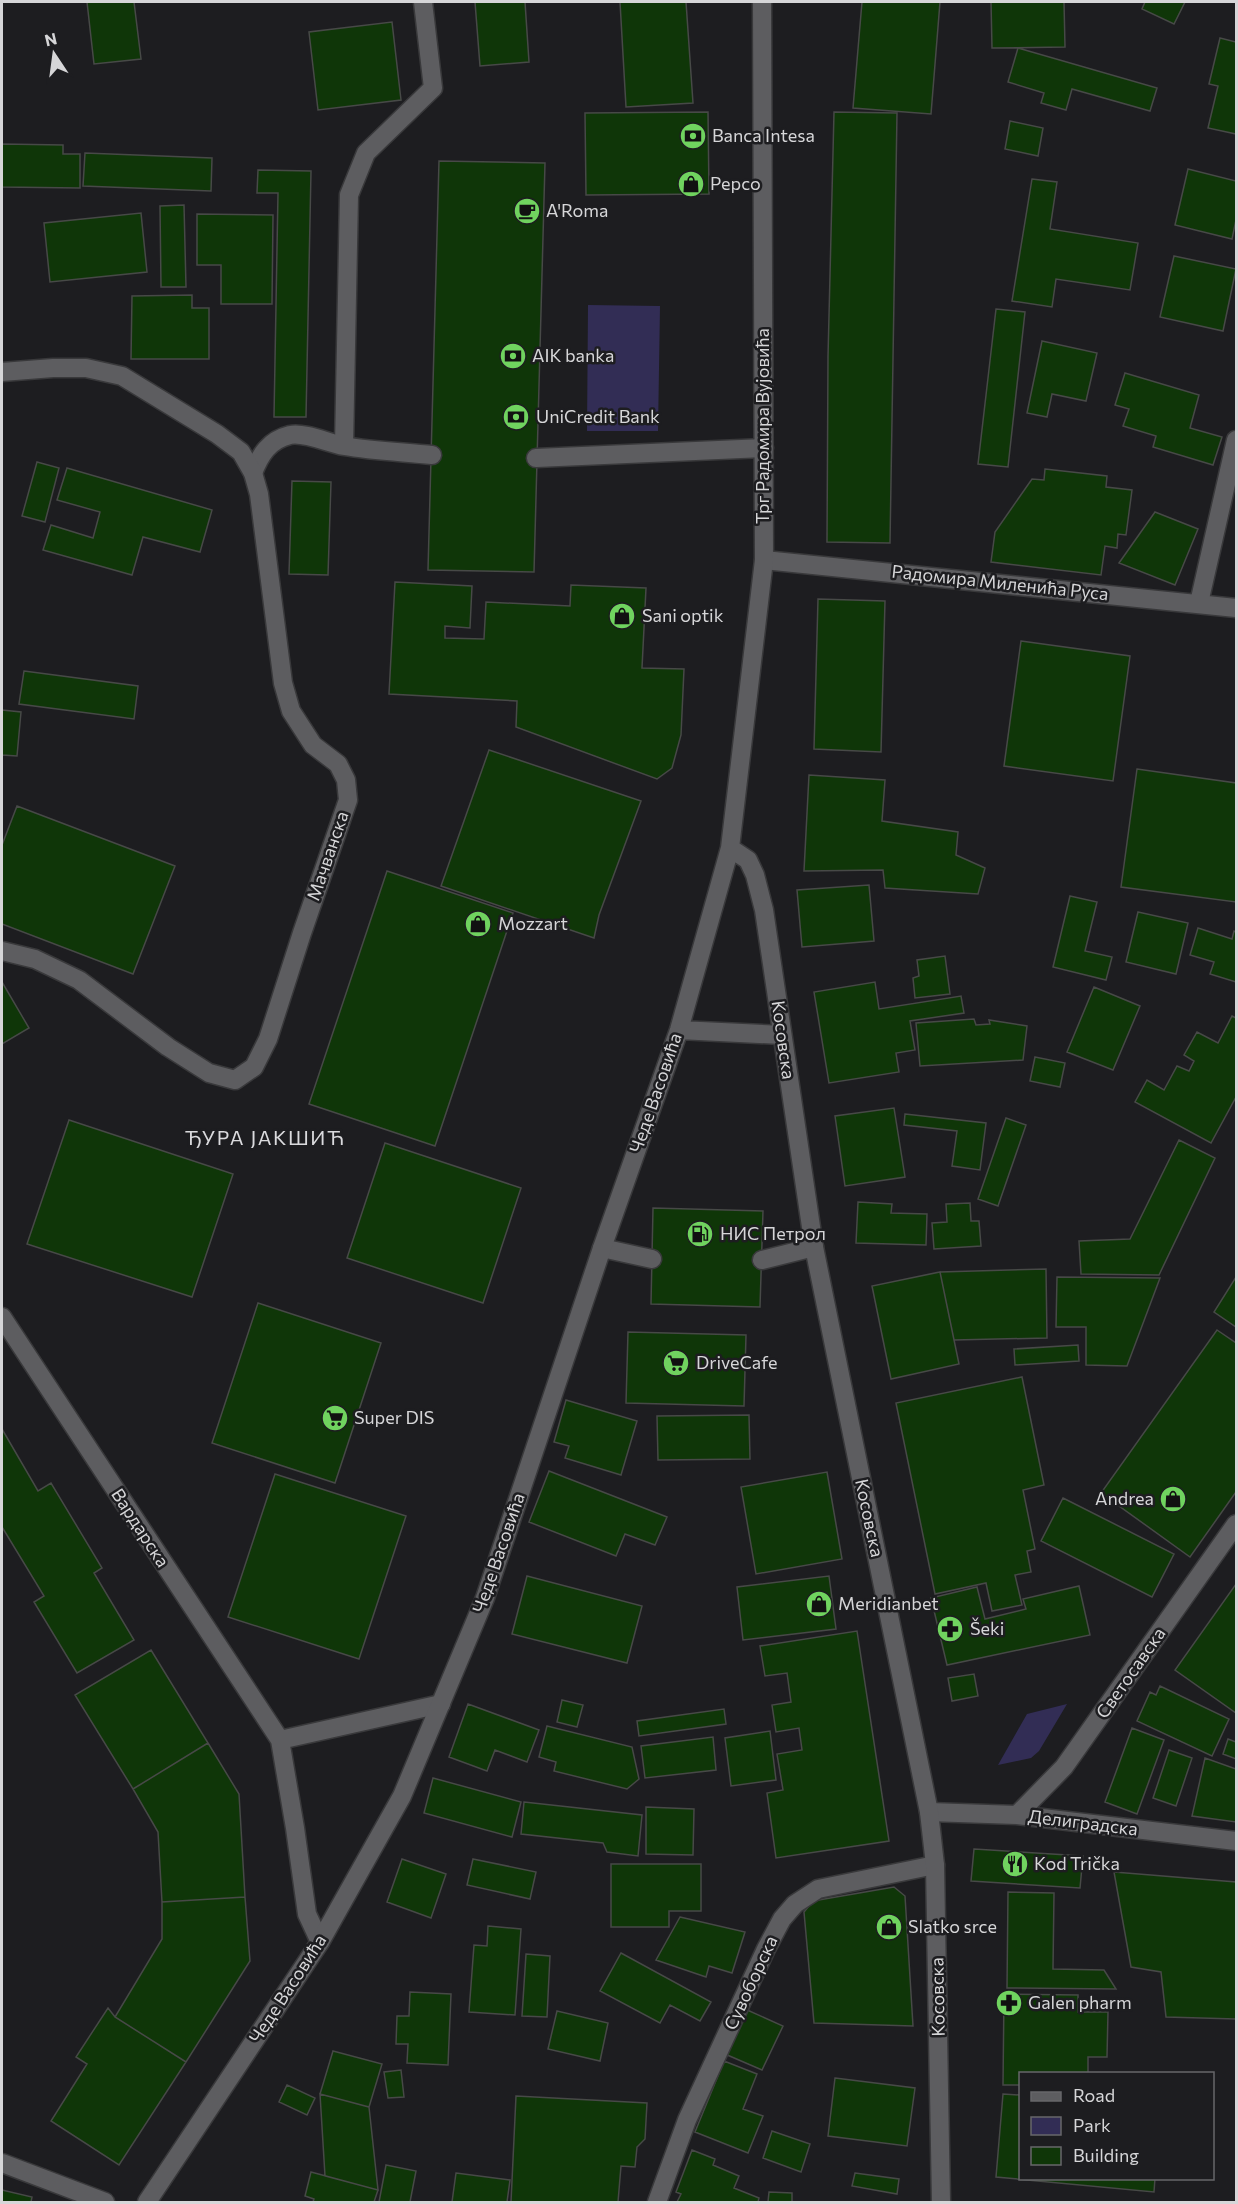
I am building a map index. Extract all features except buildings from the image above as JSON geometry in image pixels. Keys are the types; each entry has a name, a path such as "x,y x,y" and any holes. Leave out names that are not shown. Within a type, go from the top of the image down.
{"street":[{"path":"344,446 349,195 366,153 433,88 423,2"},
{"name":"Трг Радомира Вујовића","path":"730,848 764,560 762,2"},
{"name":"Мачванска","path":"2,372 86,368 122,376 217,434 241,452 253,473 259,494 282,683 291,711 314,745 338,764 346,780 348,800 268,1039 254,1067 235,1080 209,1073 168,1047 79,980 35,959 2,951"},
{"path":"253,473 261,454 275,441 290,435 302,434 344,446 432,455"},
{"path":"1199,603 1236,440"},
{"path":"537,458 764,448"},
{"name":"Радомира Миленића Руса","path":"764,560 1236,608"},
{"name":"Чеде Васовића","path":"147,2202 320,1942 395,1810 441,1704 485,1598 602,1248 679,1030 730,848"},
{"name":"Косовска","path":"730,848 748,861 755,874 764,910 814,1247 929,1812 935,1865 941,2202"},
{"path":"679,1030 782,1035"},
{"path":"762,1260 814,1247"},
{"path":"602,1248 652,1259"},
{"name":"Вардарска","path":"2,1317 280,1740 307,1914 320,1942"},
{"name":"Светосавска","path":"1017,1815 1064,1767 1236,1524"},
{"path":"280,1740 441,1704"},
{"name":"Делиградска","path":"929,1812 1017,1815 1236,1841"},
{"name":"Сувоборска","path":"657,2202 687,2120 782,1919 795,1904 818,1889 935,1865"},
{"path":"2,2163 105,2202"}],"green space":[{"path":"588,305 660,306 658,431 587,431"},
{"path":"1067,1704 1039,1751 1031,1758 998,1765 1027,1714"}],"place":[{"name":"Banca Intesa","path":"693,136"},
{"name":"Pepco","path":"691,184"},
{"name":"A'Roma","path":"527,211"},
{"name":"AIK banka","path":"513,356"},
{"name":"UniCredit Bank","path":"516,417"},
{"name":"Sani optik","path":"622,616"},
{"name":"Mozzart","path":"478,924"},
{"name":"НИС Петрол","path":"700,1234"},
{"name":"DriveCafe","path":"676,1363"},
{"name":"Super DIS","path":"335,1418"},
{"name":"Andrea","path":"1173,1499"},
{"name":"Meridianbet","path":"819,1604"},
{"name":"Šeki","path":"950,1629"},
{"name":"Kod Trička","path":"1015,1864"},
{"name":"Slatko srce","path":"889,1927"},
{"name":"Galen pharm","path":"1009,2003"}],"district":[{"name":"ЂУРА ЈАКШИЋ","path":"265,1138"}]}
